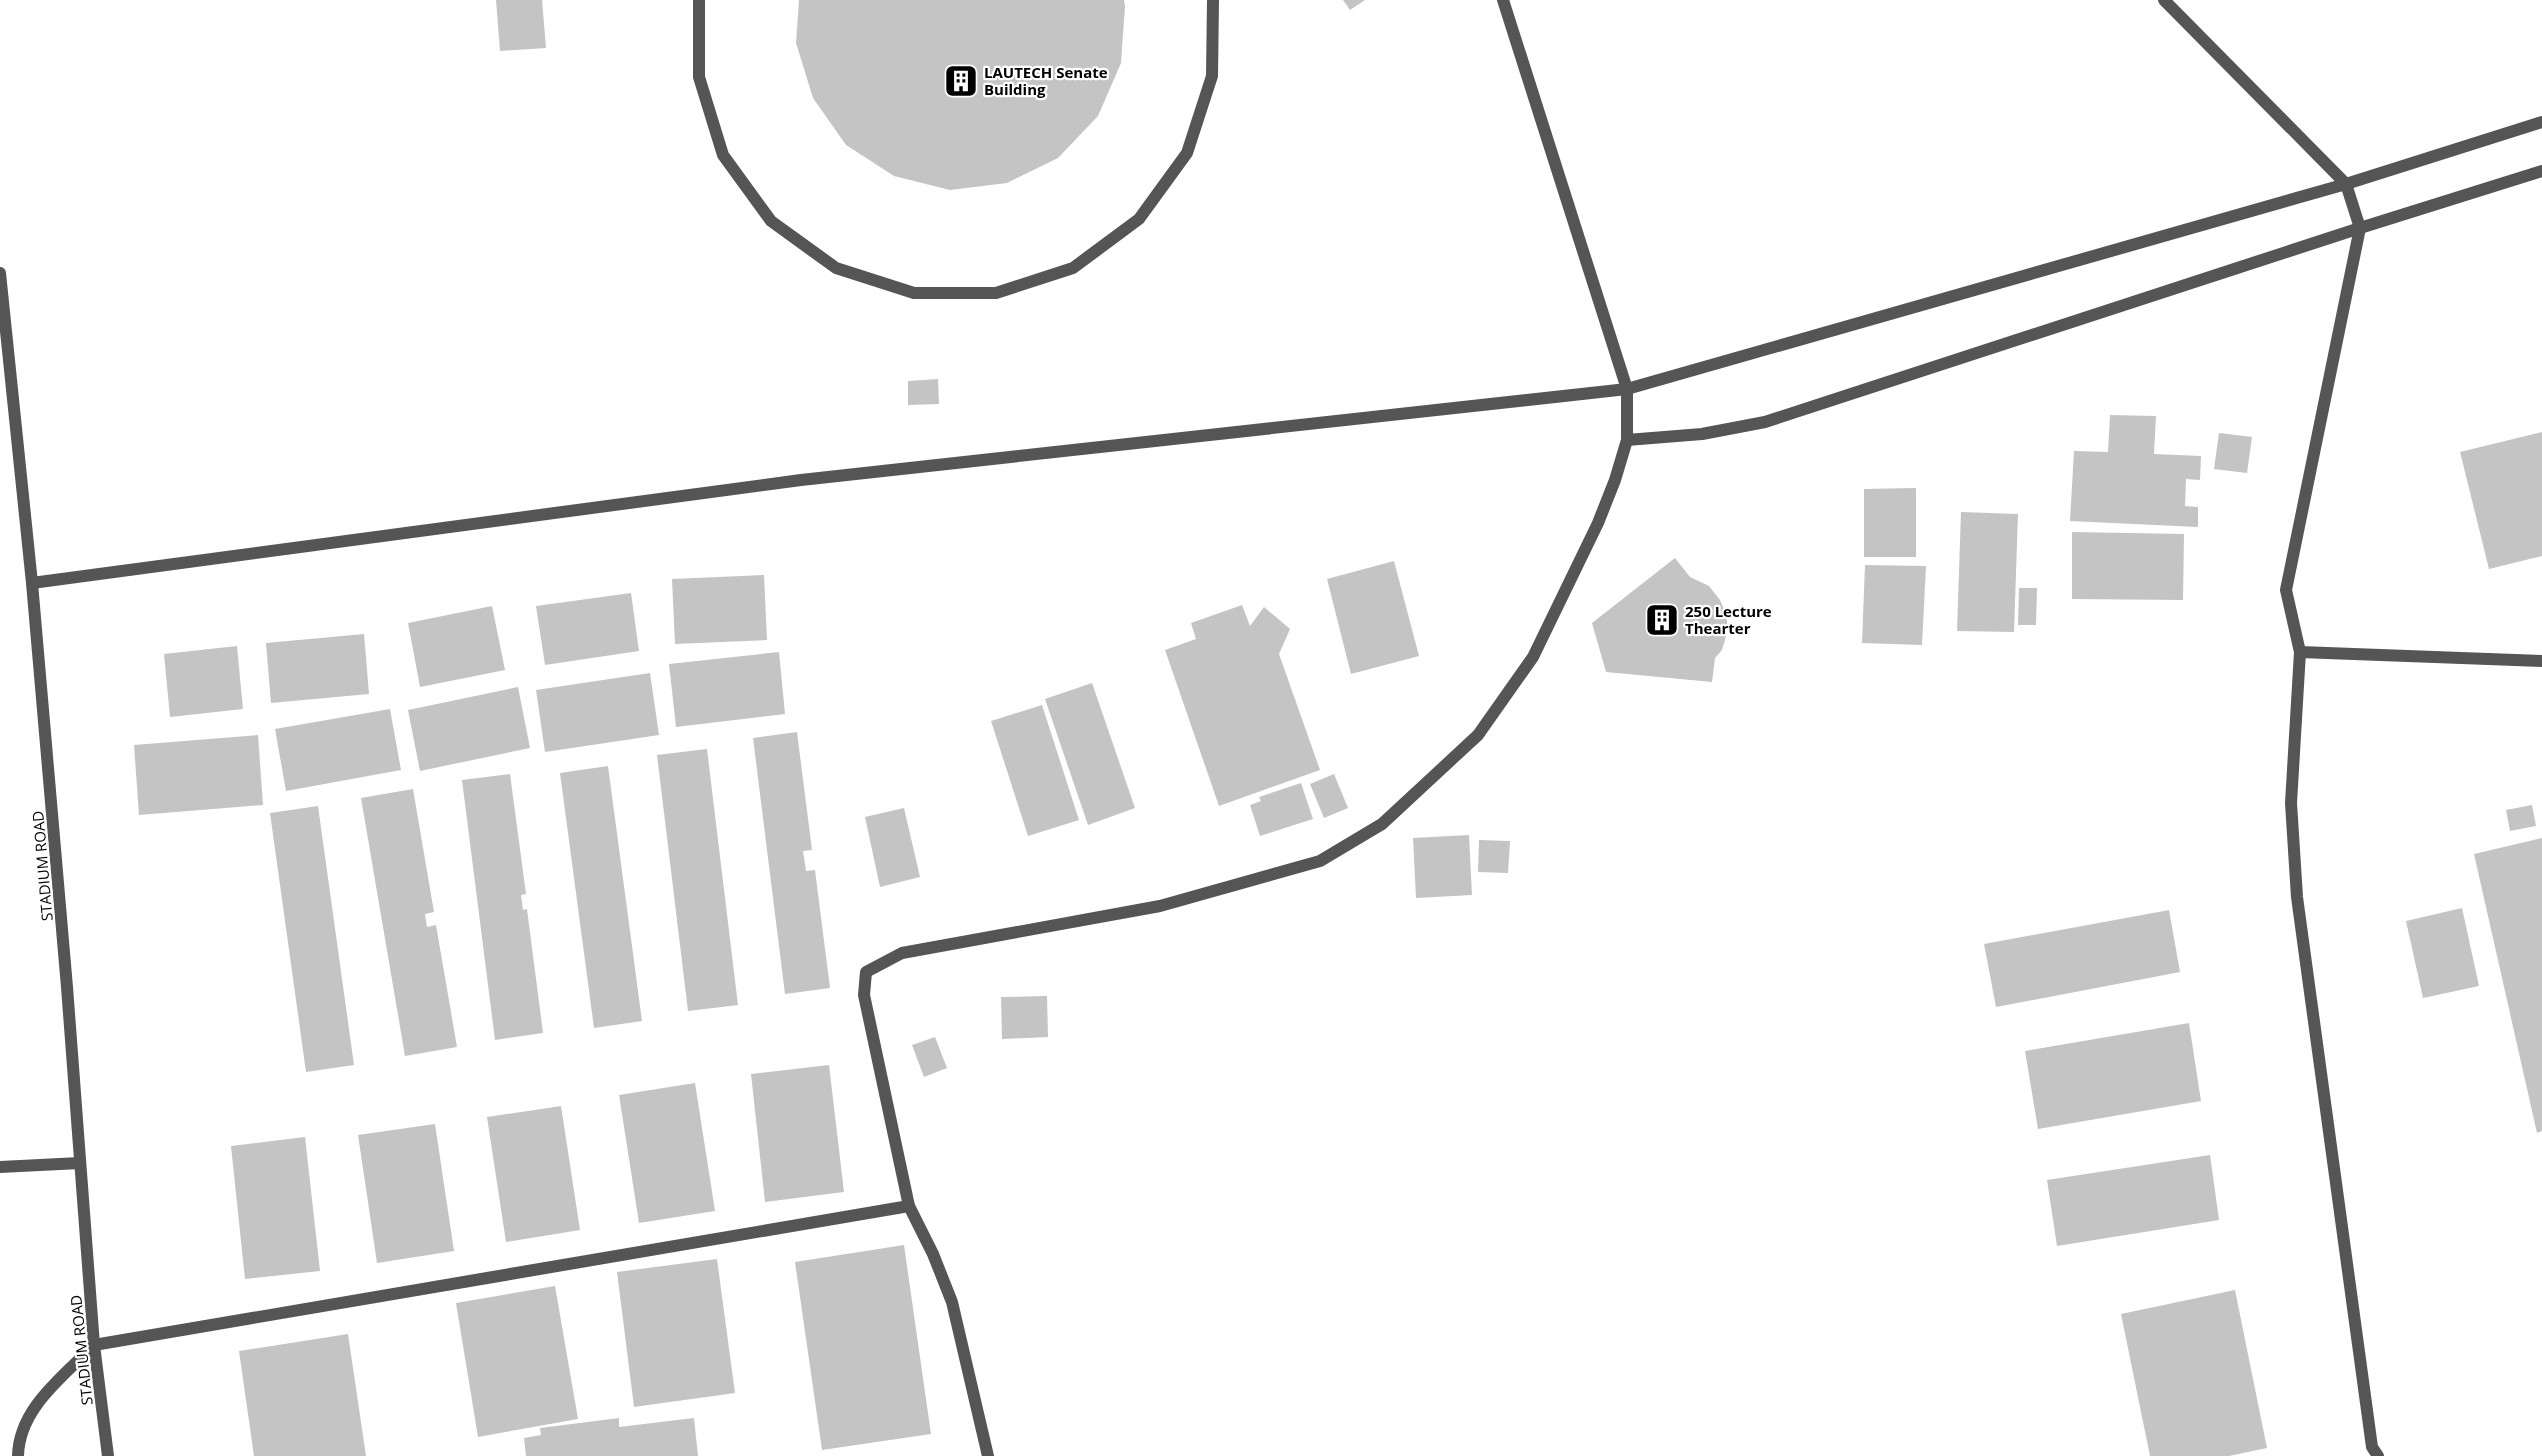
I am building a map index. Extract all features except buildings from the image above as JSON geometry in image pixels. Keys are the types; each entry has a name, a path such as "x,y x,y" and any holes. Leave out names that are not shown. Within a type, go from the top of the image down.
{"street":[{"path":"699,0 699,77 723,155 771,221 836,268 914,293 996,293 1073,268 1139,219 1187,153 1212,76 1212,0"},
{"path":"988,1456 952,1302 933,1254 909,1206 864,995 866,972 902,953 1160,906 1320,861 1382,824 1478,735 1533,657 1598,524 1627,440 1627,389 1503,0"},
{"path":"2164,0 2346,184 2360,228 2286,590 2300,652 2291,803 2297,897 2372,1447 2378,1456"},
{"path":"32,583 801,480 1627,389 2346,184 2542,122"},
{"path":"1627,440 1702,434 1765,422 2542,171"},
{"name":"STADIUM ROAD","path":"0,273 32,583 94,1345 108,1456"},
{"path":"2300,652 2542,662"},
{"path":"0,1167 80,1163"},
{"path":"18,1456 18,1443 34,1405 94,1345 909,1206"}],"place":[{"name":"LAUTECH Senate Building","path":"961,81"},
{"name":"250 Lecture Thearter","path":"1662,620"}]}
